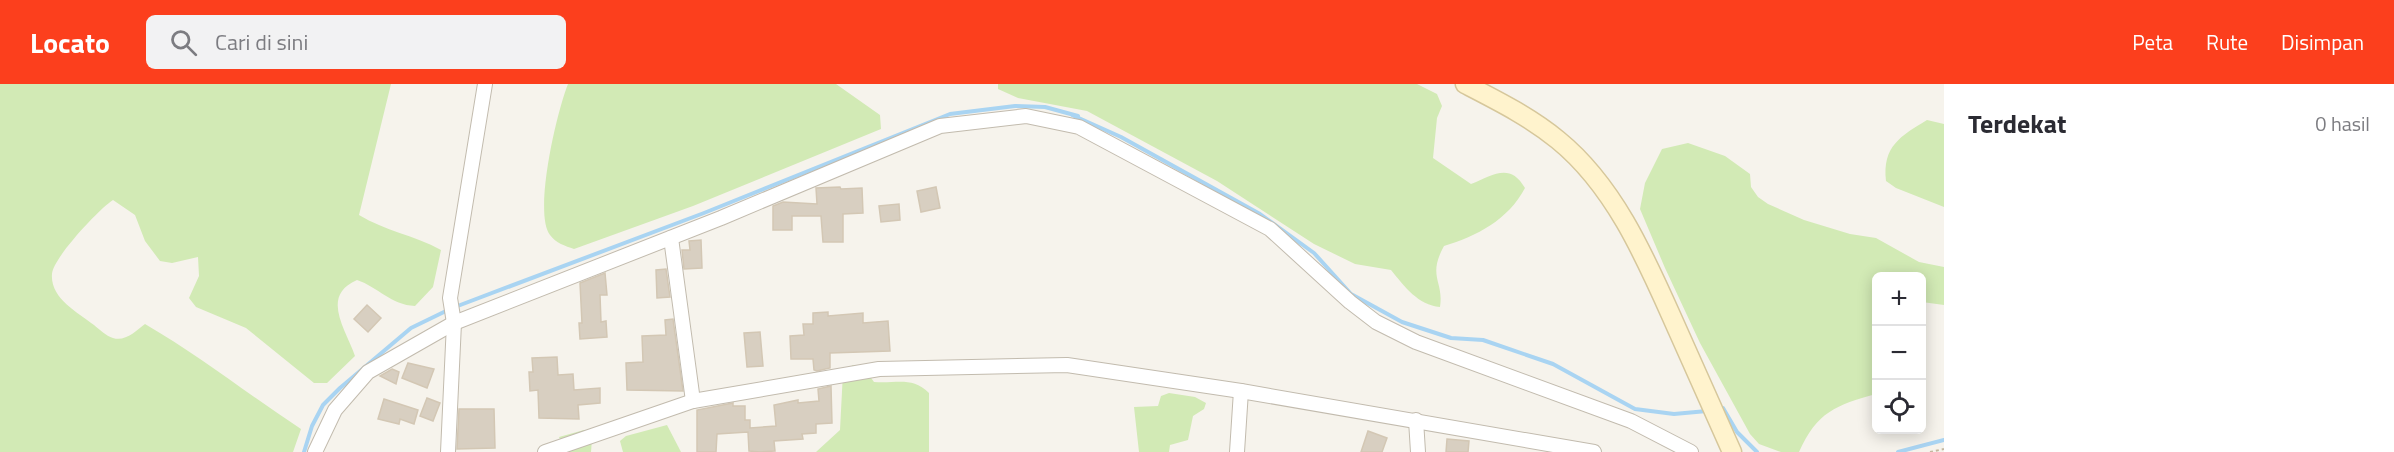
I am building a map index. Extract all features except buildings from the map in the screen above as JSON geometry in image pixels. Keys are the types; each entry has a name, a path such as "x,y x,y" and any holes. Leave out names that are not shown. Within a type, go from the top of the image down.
{"main road":[{"path":"1465,84 1525,116 1560,141 1595,177 1629,229 1732,452"}],"street":[{"path":"448,452 453,319 450,298 485,84"},
{"path":"315,452 334,410 368,372 453,319 671,238 940,126 1026,116 1079,127 1270,228 1350,302 1376,322 1416,342 1631,421 1691,452"},
{"path":"671,238 693,401"},
{"path":"545,452 693,401 879,369 1067,365 1241,391 1594,452"},
{"path":"1237,452 1241,391"},
{"path":"1416,420 1418,452"}],"path":[{"path":"1930,452 1944,449"}],"green space":[{"path":"0,84 391,84 359,215 441,250 433,287 415,306 392,299 357,280 346,287 340,295 339,314 355,356 327,383 314,383 246,328 196,307 189,298 199,276 198,257 172,263 160,261 145,241 135,215 113,200 78,234 54,267 53,283 60,297 110,337 117,339 126,337 145,324 185,349 301,429 293,452 0,452"},
{"path":"568,84 836,84 880,115 881,129 693,206 574,249 558,242 550,235 545,223 544,206 548,161"},
{"path":"998,84 1417,84 1437,94 1442,106 1437,118 1433,158 1471,184 1494,174 1507,173 1519,180 1525,188 1501,218 1480,232 1444,246 1439,256 1436,272 1441,298 1440,307 1432,306 1412,294 1391,270 1355,264 1314,244 1217,181 1087,111 1018,98 998,89"},
{"path":"1927,120 1944,124 1944,207 1896,188 1886,181 1887,159 1895,143"},
{"path":"1688,143 1725,156 1750,174 1751,187 1758,197 1768,204 1804,220 1850,234 1876,238 1919,262 1944,267 1944,305 1926,303 1926,272 1872,272 1872,395 1829,412 1813,428 1799,452 1781,452 1759,444 1750,434 1700,343 1665,268 1640,209 1645,183 1662,149"},
{"path":"853,365 869,375 874,382 916,384 929,393 929,452 816,452 840,430 843,372"},
{"path":"1169,393 1195,397 1206,403 1204,409 1193,416 1188,440 1170,445 1169,452 1139,452 1134,407 1158,406 1161,396"},
{"path":"667,425 681,452 623,452 620,441 626,436"},
{"path":"584,430 592,439 591,452 566,452 559,437"}],"waterway":[{"path":"455,307 704,213 950,114 1015,106 1045,107 1078,116 1072,115 1121,137 1260,214 1314,253 1351,294 1402,322 1451,338 1483,340 1553,364 1635,409 1674,414 1707,411"},
{"path":"304,452 312,426 323,405 340,388 411,328 448,310"},
{"path":"1718,409 1723,408 1737,432 1757,452"},
{"path":"1898,452 1944,440"}]}
